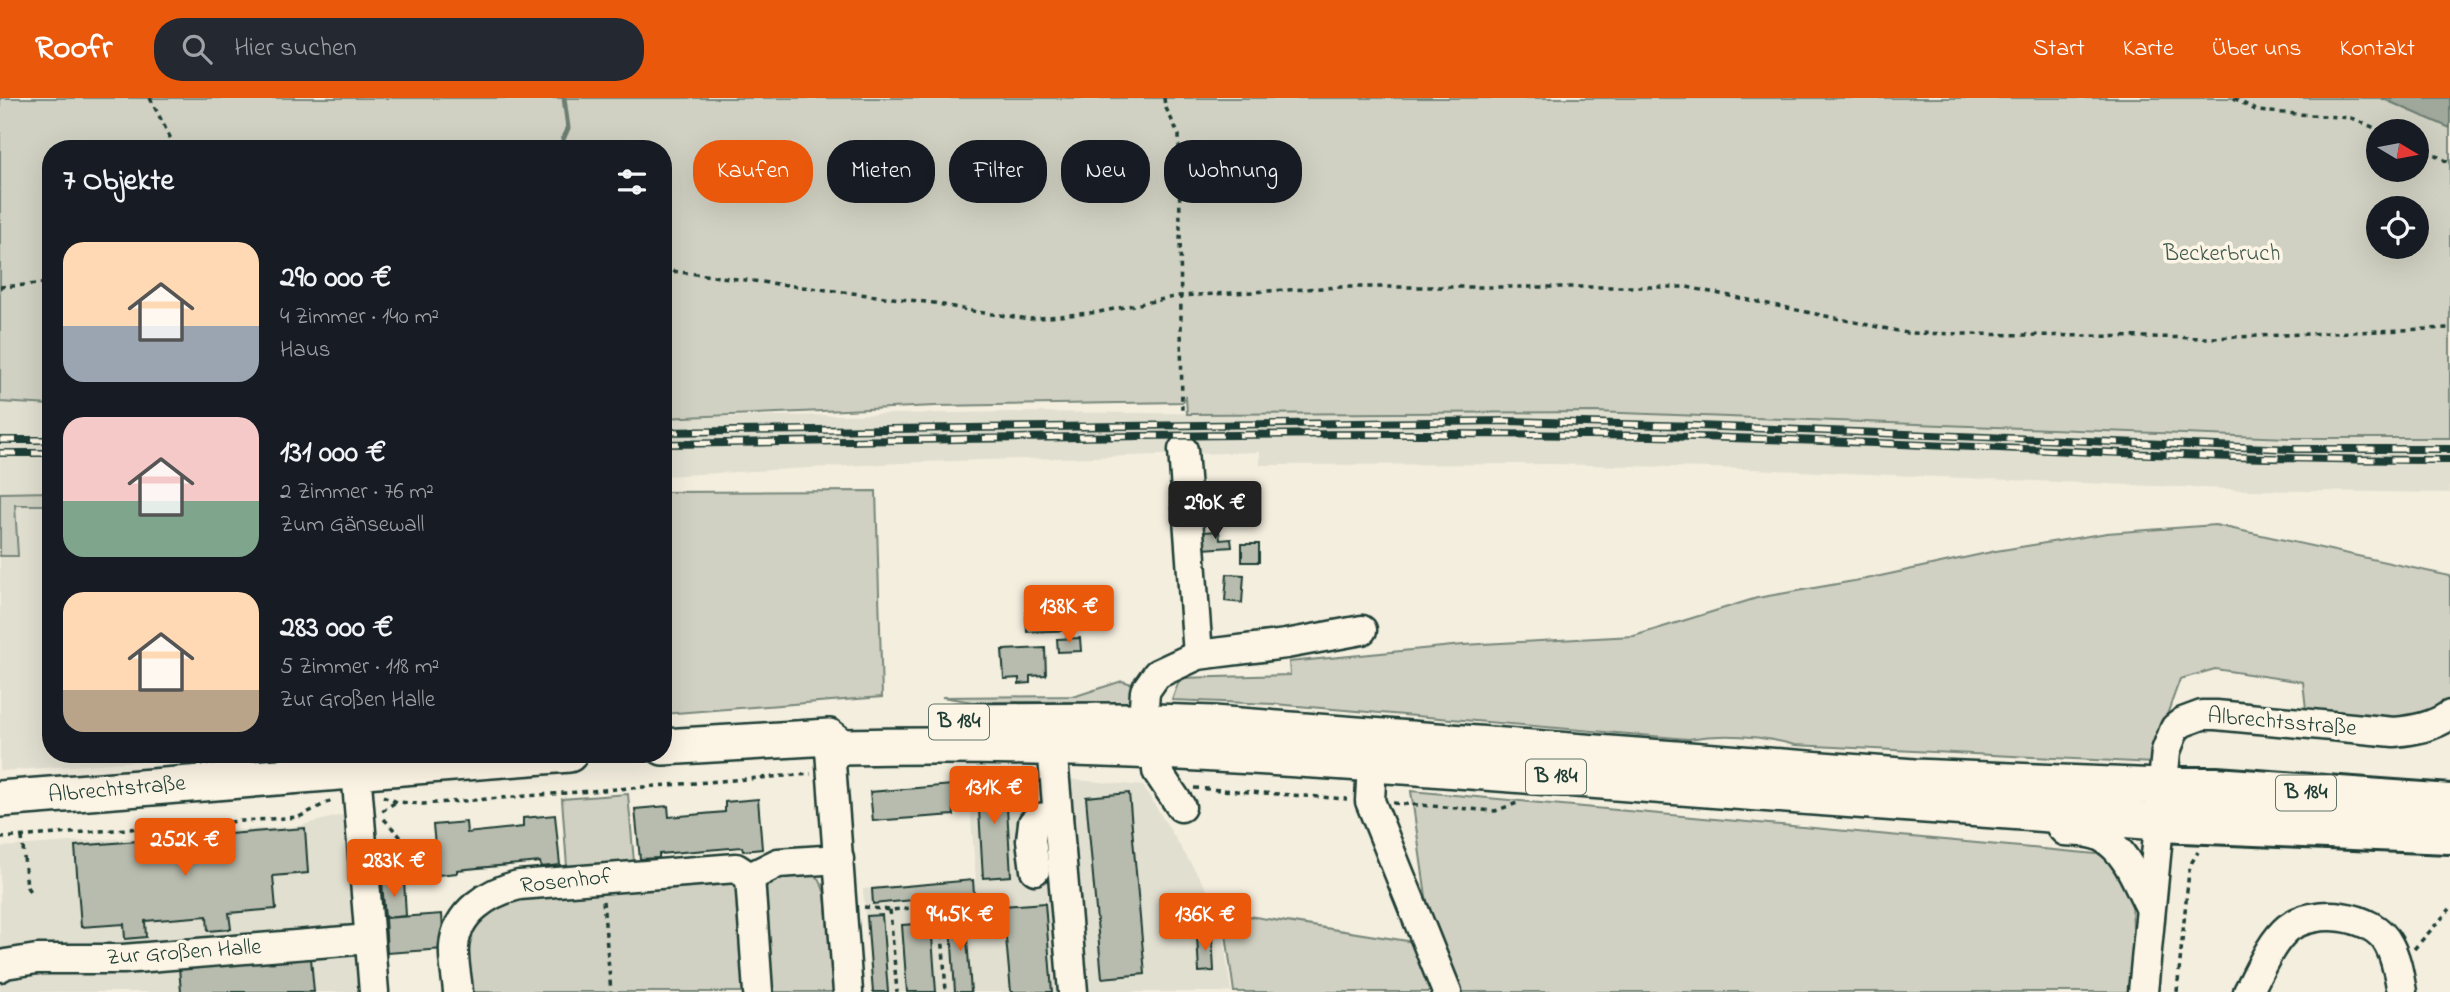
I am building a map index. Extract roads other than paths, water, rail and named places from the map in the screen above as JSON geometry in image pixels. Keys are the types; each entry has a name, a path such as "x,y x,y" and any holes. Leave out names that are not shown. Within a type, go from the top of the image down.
{"highway":[{"name":"B 184","path":"2160,804 2258,790 2450,804"},
{"name":"B 184","path":"2160,804 2450,834"}],"main road":[{"name":"B 184","path":"672,746 829,737 841,726 1007,720 1093,721 1150,736 1372,763 2052,816 2160,804"},
{"name":"B 184","path":"829,737 842,747 964,744 1052,746 1150,736 1304,730 1914,777 2160,804"},
{"name":"Albrechtstraße","path":"0,799 366,788 441,763"}],"street":[{"path":"1183,450 1198,654"},
{"path":"1181,807 1157,771 1150,736 1144,691 1157,674 1198,654 1362,630"},
{"name":"Albrechtsstraße","path":"2143,992 2166,751 2175,729 2202,715 2249,717 2394,732 2418,729 2440,722 2450,715"},
{"path":"829,737 848,992"},
{"path":"1052,746 1073,992"},
{"path":"1372,763 1370,801 1447,992"},
{"path":"366,788 369,939 374,992"},
{"path":"1035,870 1031,840 1033,822 1039,818 1058,816"},
{"path":"2052,816 2064,831 2102,837 2112,845 2127,863 2150,907"},
{"path":"758,992 750,877 778,863 838,859"},
{"name":"Rosenhof","path":"458,992 454,945 460,925 486,897 504,889 519,885 736,868 750,877"},
{"path":"2248,992 2286,929 2304,919 2341,918 2363,923 2377,930 2389,943 2397,964 2402,992"},
{"name":"Zur Großen Halle","path":"0,967 21,960 123,959 369,939"}],"waterway":[{"path":"563,140 568,128 564,98"}],"railway":[{"path":"672,432 1506,421 2293,449 2450,449"},
{"path":"672,444 1180,436 1567,435 1790,440 2261,458 2450,460"},
{"path":"0,440 42,440"},
{"path":"0,453 42,453"}],"park label":[{"name":"Beckerbruch","path":"2222,254"}]}
